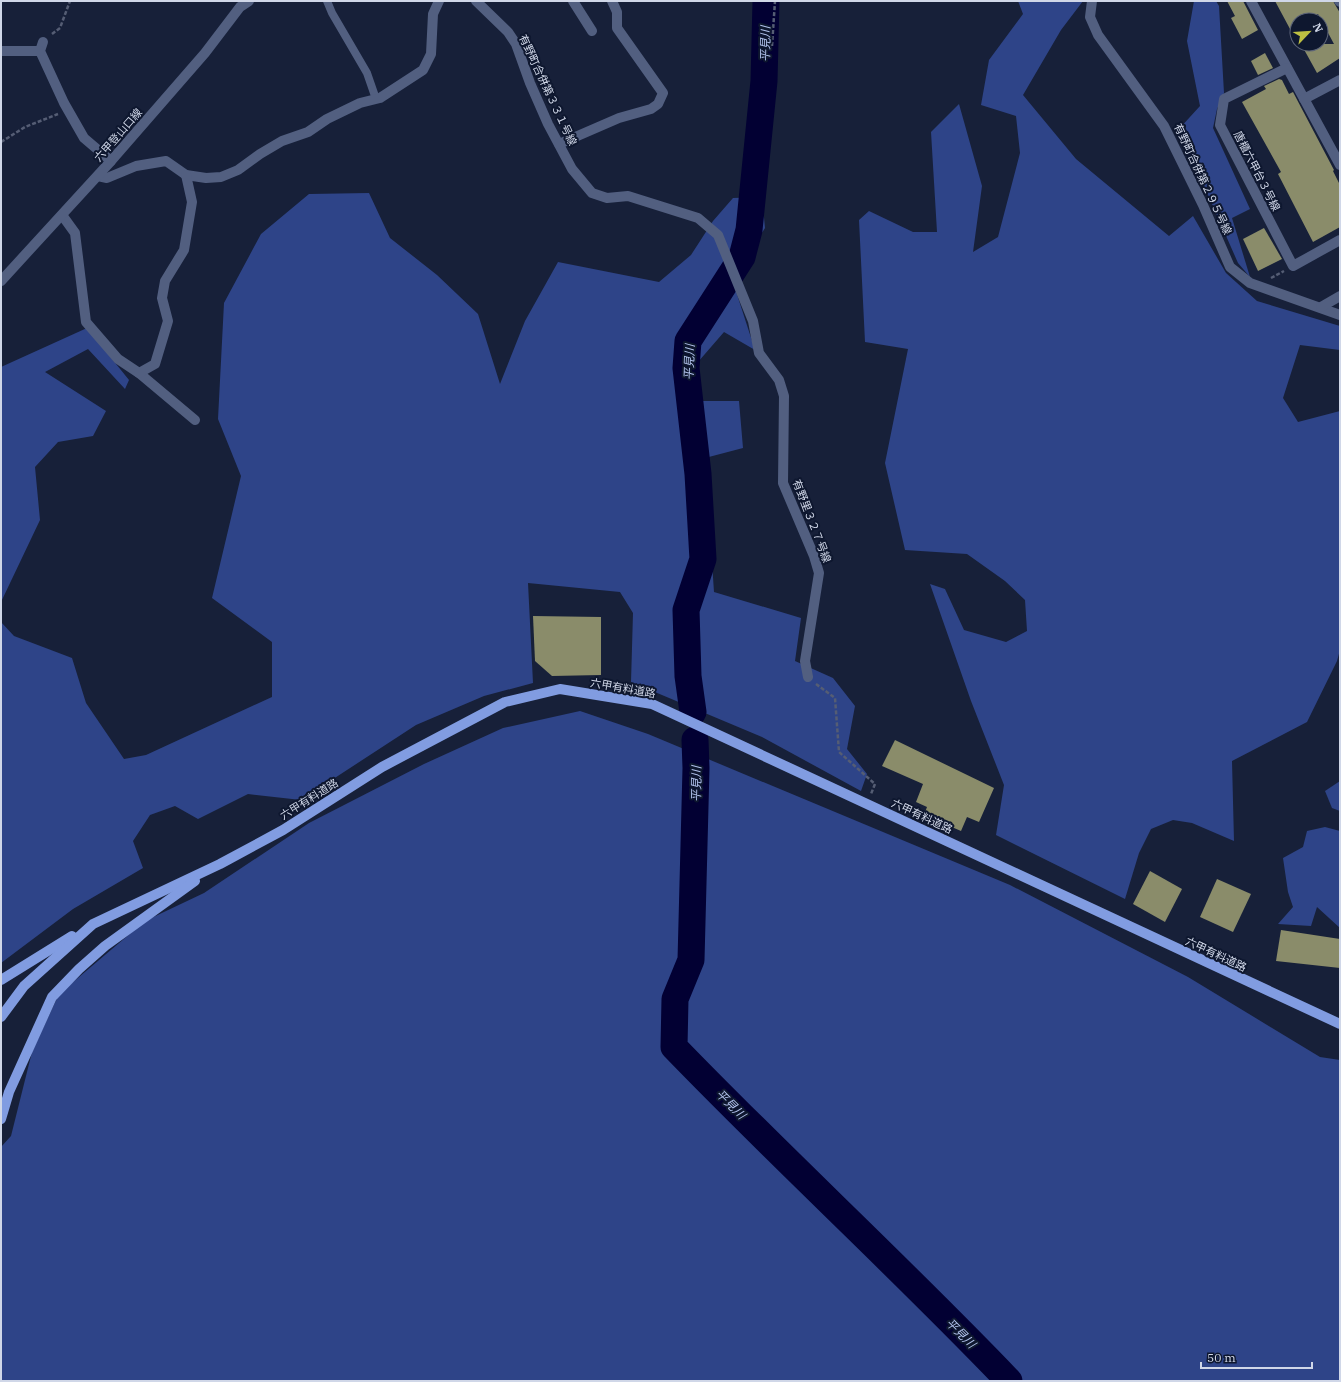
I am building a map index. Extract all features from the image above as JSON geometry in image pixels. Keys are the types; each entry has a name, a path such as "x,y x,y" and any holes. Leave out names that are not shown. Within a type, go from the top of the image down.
{"main road":[{"name":"六甲有料道路","path":"1,1017 24,986 93,924 220,864 283,830 382,767 505,702 560,689 652,704 1340,1024"},
{"path":"1,1119 9,1092 52,997 79,968 105,946 220,864"},
{"path":"1,980 93,924"}],"street":[{"name":"六甲登山口線","path":"1,281 98,176 205,53 240,7 248,1"},
{"path":"98,176 107,178 136,166 166,161 186,175 206,178 220,177 232,172 282,141 308,132 327,119 360,103 376,99 423,70 431,54 433,14 439,1"},
{"name":"有野町合併第３３１号線","path":"476,1 508,32 516,44 530,83 559,144 572,169 592,193 608,198 628,196 698,218 718,235 753,321 759,353 779,380 784,396"},
{"path":"573,1 592,31"},
{"path":"559,144 619,118 651,109 658,104 663,93 617,28 617,12 612,1"},
{"name":"有野町合併第２９５号線","path":"1092,1 1090,17 1098,35 1164,126 1203,205 1230,267 1250,283 1340,315"},
{"path":"1251,1 1340,166"},
{"path":"1,51 41,46 68,110 84,138 111,161"},
{"name":"唐櫃六甲台３号線","path":"1287,68 1224,99 1220,125 1293,266"},
{"path":"1304,99 1340,80"},
{"path":"139,373 155,364 168,321 162,298 165,281 184,250 192,202 186,175"},
{"path":"62,215 75,233 86,322 118,359 139,373 195,420"},
{"path":"1293,266 1340,240"},
{"path":"1321,307 1340,296"},
{"name":"有野里３２７号線","path":"784,396 783,483 814,556 819,573 805,661 808,677"}],"lane":[{"path":"328,1 332,13 367,73 376,99"}],"path":[{"path":"41,46 60,28 70,1"},
{"path":"772,46 775,1"},
{"path":"1,142 26,127 68,110"},
{"path":"1257,286 1293,266"},
{"path":"808,677 835,698 839,752 875,784 867,803"}],"shaded area":[{"path":"1018,1 1083,1 1061,30 1023,95 1076,159 1169,236 1193,216 1226,273 1257,301 1340,326 1340,350 1300,345 1283,398 1298,422 1340,411 1340,650 1337,661 1307,722 1232,761 1234,841 1192,823 1173,820 1151,829 1139,853 1125,899 996,835 1004,785 971,701 930,584 945,589 964,630 1006,642 1027,631 1025,600 1005,581 967,554 905,550 885,463 908,349 865,342 859,220 869,211 913,232 937,232 931,132 959,104 982,186 973,252 998,237 1020,153 1016,116 981,105 989,60 1023,14"},
{"path":"1194,1 1216,1 1219,6 1224,93 1217,109 1213,128 1250,209 1232,218 1250,277 1238,263 1179,129 1200,106 1187,41"},
{"path":"369,193 390,238 437,275 478,314 500,384 525,321 558,262 659,282 691,255 713,221 733,198 762,197 765,228 732,279 755,350 724,332 698,362 699,401 739,401 743,448 705,458 714,592 801,618 795,661 833,678 855,706 847,749 867,774 861,791 762,737 631,682 633,613 620,592 528,583 533,683 484,696 416,725 301,800 248,794 198,819 175,806 150,815 133,841 143,868 73,909 1,963 1,622 14,636 72,658 86,703 124,759 146,755 272,697 272,642 212,598 241,476 218,419 224,303 261,234 309,194"},
{"path":"87,328 129,380 125,389 88,349 45,372 106,411 93,436 58,442 35,467 40,520 1,602 1,367"},
{"path":"580,711 648,734 1010,885 1188,977 1320,1057 1340,1060 1340,1381 1,1381 1,1147 11,1136 32,1052 59,994 145,921 204,893 309,823 424,764 503,728"},
{"path":"1340,781 1340,811 1332,808 1325,791"},
{"path":"1325,827 1340,831 1340,928 1317,907 1311,926 1278,924 1293,907 1288,892 1283,858 1303,847 1307,831"}],"building":[{"path":"1227,1 1243,1 1258,30 1242,39 1231,18 1235,16"},
{"path":"1275,1 1333,1 1340,13 1340,58 1317,73 1305,52 1329,52 1329,44 1334,44 1329,35 1329,12 1289,12 1289,27"},
{"path":"1265,53 1273,68 1258,75 1251,61"},
{"path":"1279,79 1282,80 1289,94 1293,92 1334,170 1333,171 1340,185 1340,227 1313,242 1278,174 1281,172 1242,102 1266,89 1264,86"},
{"path":"1264,228 1282,259 1258,271 1243,239"},
{"path":"533,616 601,617 601,675 552,676 535,661"},
{"path":"895,740 994,788 979,822 967,817 961,831 924,815 927,807 916,802 923,784 882,766"},
{"path":"1150,871 1182,889 1165,922 1133,904"},
{"path":"1217,879 1251,894 1233,932 1200,917"},
{"path":"1281,930 1340,939 1340,968 1276,961"}],"waterway":[{"name":"平見川","path":"693,712 688,676 686,610 703,559 698,474 686,368 688,341 742,257 749,230 764,81 766,1"},
{"name":"平見川","path":"695,740 696,768 691,960 675,999 674,1047 1009,1381"}]}
